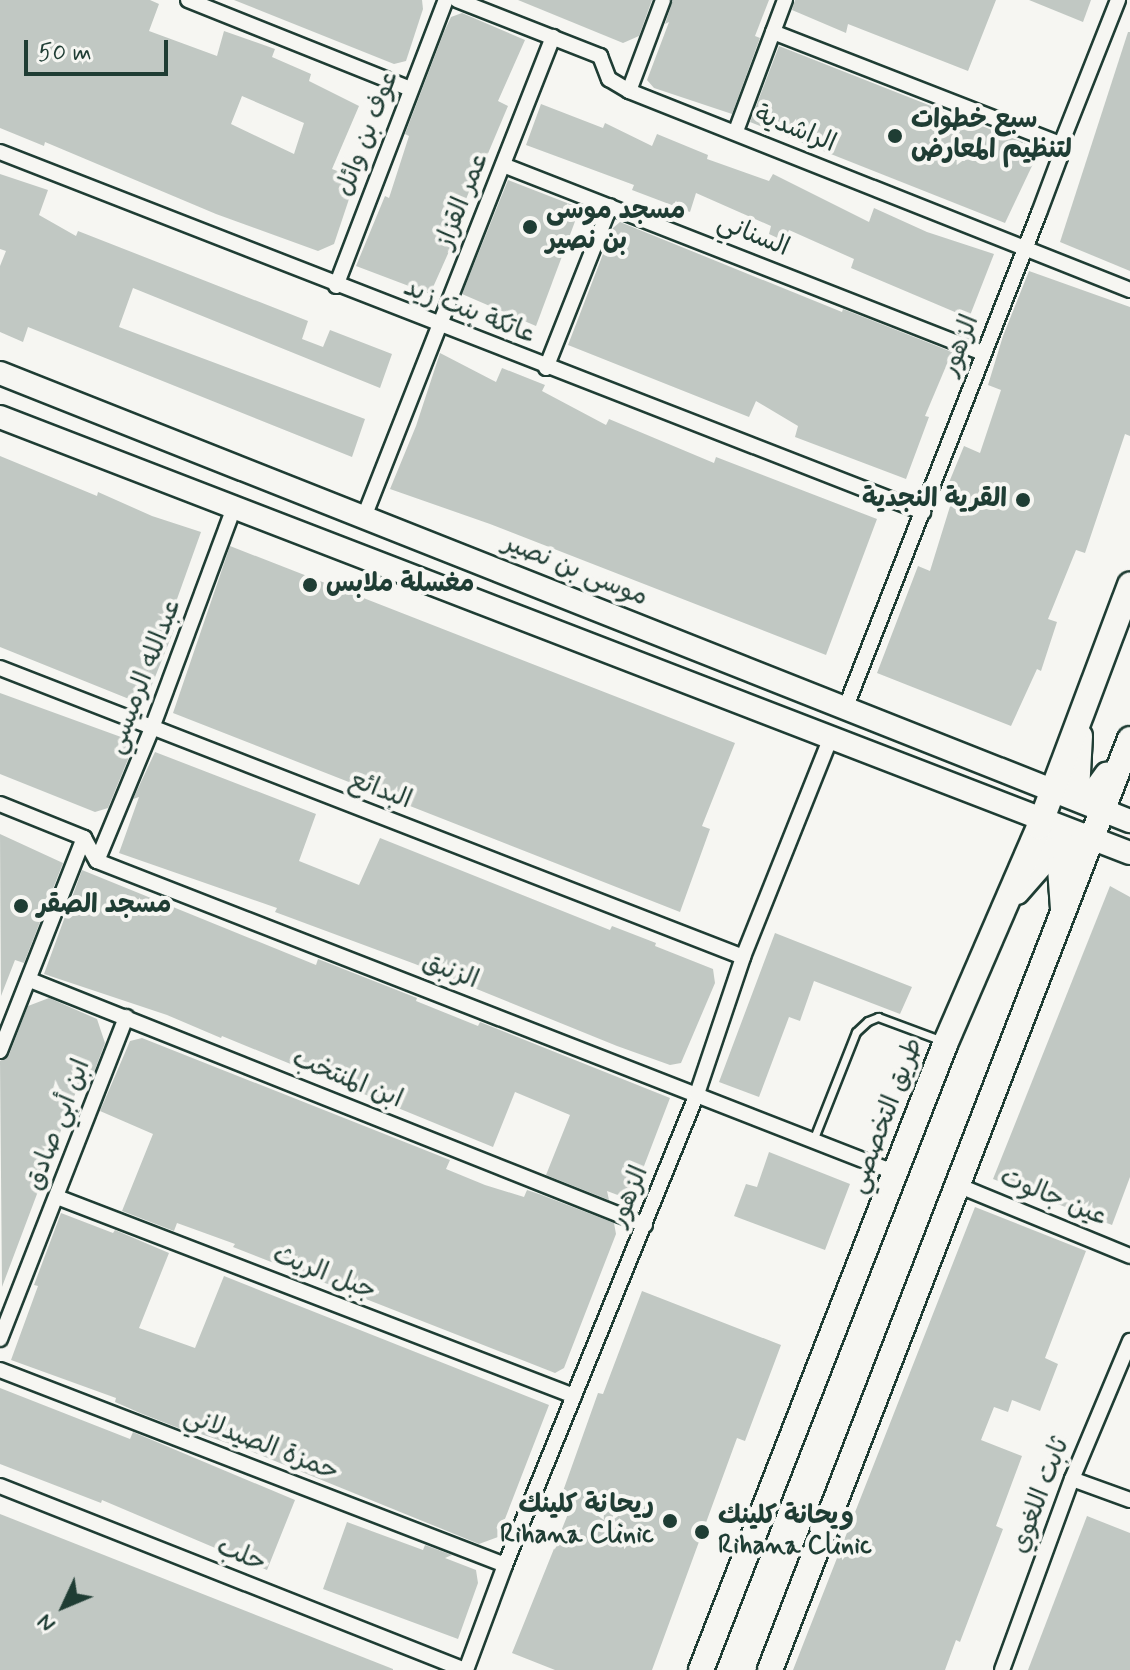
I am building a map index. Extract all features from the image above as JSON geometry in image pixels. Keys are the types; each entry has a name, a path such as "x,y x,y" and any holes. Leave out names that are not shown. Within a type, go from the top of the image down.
{"main road":[{"name":"طريق التخصصي","path":"701,1670 946,1042 1042,818 1130,585"},
{"path":"1080,718 1077,792 1083,797 1090,798 1130,739"},
{"path":"770,1670 1130,739"},
{"path":"1006,902 1039,868 1059,832 1065,839 1060,868 1063,915"}],"street":[{"path":"188,0 410,89"},
{"name":"عوف بن وائل","path":"336,286 446,0"},
{"name":"الراشدية","path":"457,0 600,56 609,79 629,91 1130,290"},
{"path":"629,91 663,0"},
{"path":"736,131 785,0"},
{"name":"الزهور","path":"845,709 1118,0"},
{"path":"773,32 1061,144"},
{"name":"عمر القزاز","path":"364,517 553,37"},
{"name":"عاتكة بنت زيد","path":"0,152 546,368 923,512"},
{"name":"السناني","path":"503,165 983,353"},
{"path":"546,368 610,206"},
{"name":"موسى بن نصير","path":"0,373 1130,822"},
{"path":"0,417 1130,852"},
{"name":"عبدالله الرميسي","path":"97,861 152,728 234,508"},
{"name":"البدائع","path":"0,668 743,957"},
{"name":"الزهور","path":"466,1670 505,1565 697,1094 743,957 830,739"},
{"path":"1001,802 1024,806 1028,800 1028,788 1013,775"},
{"path":"0,804 84,838 97,861"},
{"path":"1130,822 1119,822 1112,829 1116,844 1130,852"},
{"path":"0,1051 84,838"},
{"name":"الزنبق","path":"97,861 814,1138 896,1173"},
{"name":"ابن المنتخب","path":"30,980 645,1225"},
{"name":"ابن أبي صادق","path":"0,1339 126,1017"},
{"name":"عين جالوت","path":"957,1185 1130,1256"},
{"name":"جبل الريث","path":"57,1197 574,1396"},
{"name":"ثابت اللغوي","path":"1002,1670 1072,1479 1130,1341"},
{"name":"حمزة الصيدلاني","path":"0,1370 505,1565"},
{"path":"1072,1479 1130,1500"},
{"name":"حلب","path":"0,1486 466,1670"}],"lane":[{"path":"814,1138 856,1032 868,1021 878,1017 946,1042"}],"building":[{"path":"0,0 150,0 159,4 149,31 217,56 224,31 275,49 272,57 311,74 309,81 359,106 332,169 356,178 334,244 318,251 216,214 45,142 44,146 0,128","holes":["242,96 304,123 294,154 231,124"]},
{"path":"234,0 422,0 423,9 406,61 394,64"},
{"path":"518,0 652,0 639,36 623,43"},
{"path":"673,0 769,0 755,36 760,38 732,114 654,88 647,80 669,22 665,24"},
{"path":"795,0 996,0 968,71 848,24 846,33 792,10"},
{"path":"1029,0 1091,0 1083,22"},
{"path":"462,13 525,40 498,101 508,106 481,170 478,169 455,227 459,229 430,294 356,266 385,196 389,198 409,136 405,134 444,32 451,17"},
{"path":"1130,32 1130,271 1060,242"},
{"name":"سبع خطوات لتنظيم المعارض","path":"779,46 1040,149 1005,223 750,122"},
{"path":"541,104 603,128 605,123 652,146 657,134 708,155 707,159 769,181 773,174 869,222 874,208 927,232 994,254 969,318 851,268 854,259 789,230 784,241 769,234 771,226 696,193 690,212 632,190 634,185 526,145"},
{"path":"0,174 48,190 39,215 76,236 78,231 308,321 302,339 323,347 330,330 392,354 380,388 133,288 119,327 365,419 352,457 28,327 23,342 0,332 0,266 6,251 0,249"},
{"path":"508,180 580,208 536,326 462,294"},
{"path":"620,222 842,312 843,309 952,352 925,416 929,417 906,479 795,437 798,426 756,401 749,417 568,345 613,228"},
{"path":"1029,271 1130,307 1130,436 1125,434 1085,553 1076,550 1048,619 1057,622 1041,671 1037,669 1011,726 877,673 918,566 930,571 952,500 943,497 964,446 980,453 1001,390 988,385 1003,336"},
{"path":"440,353 496,382 502,368 545,385 542,391 606,425 609,419 714,463 716,457 877,519 826,655 490,524 390,489 416,426"},
{"path":"0,456 97,496 98,492 152,516 201,532 167,627 174,630 147,697 134,701 0,647"},
{"path":"230,546 735,743 702,826 710,829 680,912 173,713"},
{"path":"0,693 121,737 131,752 108,808 95,812 0,774"},
{"path":"155,752 316,814 299,861 359,885 380,838 610,930 612,926 656,943 655,946 713,969 715,983 681,1063 670,1065 617,1046 415,964 275,912 277,908 119,853 139,797 133,799"},
{"name":"مسجد الصقر","path":"0,834 63,863 24,963 15,960 1,996"},
{"path":"82,870 316,965 318,959 478,1026 480,1022 670,1098 631,1200 607,1191 609,1200 546,1175 570,1115 515,1092 493,1147 222,1036 44,974"},
{"path":"1110,886 1130,897 1130,1177 1112,1225 993,1179"},
{"path":"775,933 912,987 900,1014 814,981 800,1021 789,1017 759,1097 719,1082"},
{"path":"49,998 97,1019 105,1043 94,1072 87,1068 72,1101 2,1287 0,1061 9,1055 28,1006"},
{"path":"142,1038 450,1160 446,1169 485,1185 524,1197 527,1190 614,1223 616,1234 564,1368 555,1373 233,1247 235,1244 177,1223 174,1231 122,1211 153,1134 100,1111 130,1041"},
{"path":"769,1152 850,1184 825,1250 734,1216 746,1184 757,1187"},
{"path":"975,1207 1086,1251 1045,1358 1058,1364 1040,1411 1012,1400 1008,1412 994,1407 981,1440 1022,1456 996,1526 1003,1529 960,1642 956,1640 945,1670 793,1670"},
{"path":"61,1213 113,1233 115,1230 169,1253 139,1328 195,1348 224,1276 549,1405 498,1537 479,1544 248,1450 140,1413 115,1402 116,1398 11,1360"},
{"path":"642,1291 781,1345 745,1441 737,1438 652,1670 555,1670 512,1653 574,1499 562,1494 598,1393 603,1394"},
{"path":"0,1388 130,1439 133,1432 295,1500 267,1570 102,1500 101,1503 0,1464"},
{"path":"0,1514 393,1669 393,1670 0,1670"},
{"path":"1087,1516 1130,1533 1130,1670 1028,1670"},
{"path":"347,1522 423,1550 425,1545 452,1555 445,1558 476,1570 478,1583 458,1639 323,1589"}],"place":[{"name":"سبع خطوات لتنظيم المعارض","path":"895,136"},
{"name":"مسجد موسى بن نصير","path":"530,227"},
{"name":"القرية النجدية","path":"1023,500"},
{"name":"مغسلة ملابس","path":"310,585"},
{"name":"مسجد الصقر","path":"21,906"},
{"name":"ريحانة كلينك Rihana Clinic","path":"670,1521"},
{"name":"ويحانة كلينك Rihana Clinic","path":"702,1532"}]}
